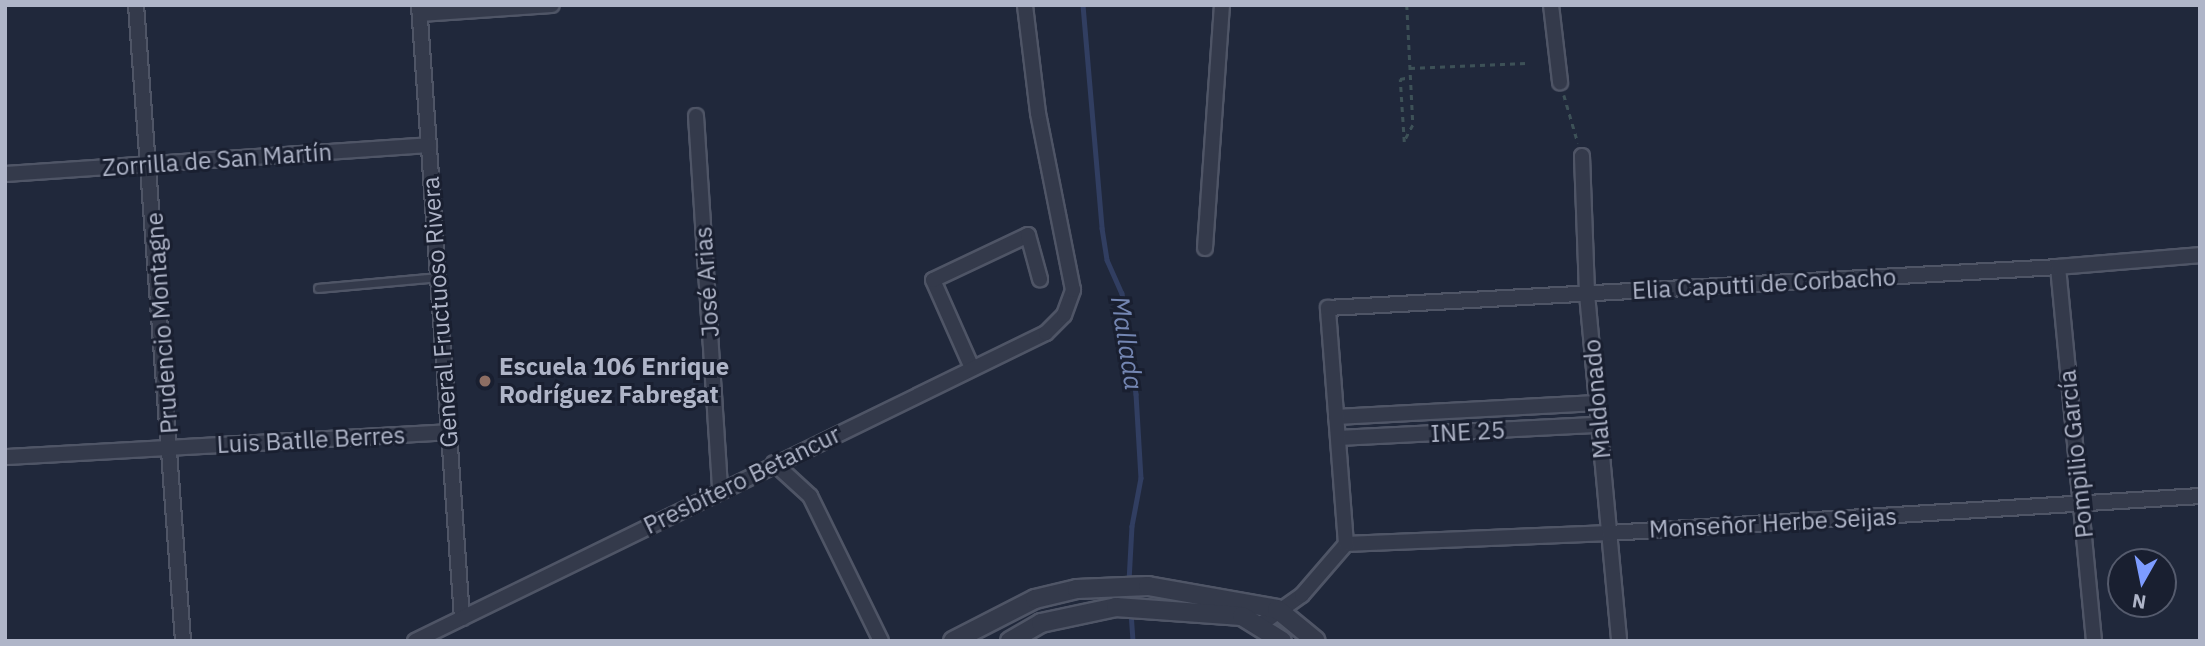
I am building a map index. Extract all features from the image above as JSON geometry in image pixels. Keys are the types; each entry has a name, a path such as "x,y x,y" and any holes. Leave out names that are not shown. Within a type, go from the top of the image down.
{"street":[{"name":"Prudencio Montagne","path":"136,5 151,164 183,641"},
{"path":"419,10 552,5"},
{"name":"Presbítero Betancur","path":"415,641 774,463 1046,333 1064,315 1073,290 1038,113 1026,5"},
{"path":"1205,248 1222,5"},
{"path":"1551,5 1560,82"},
{"name":"General Fructuoso Rivera","path":"419,10 462,618"},
{"name":"José Arias","path":"696,116 720,490"},
{"name":"Zorrilla de San Martín","path":"5,174 429,145"},
{"name":"Maldonado","path":"1582,156 1587,294 1619,641"},
{"path":"972,368 933,280 1028,235 1040,279"},
{"name":"Elia Caputti de Corbacho","path":"1336,416 1328,308 2058,267 2200,255"},
{"name":"Pompilio García","path":"2058,267 2094,641"},
{"name":"INE 25","path":"1336,416 1597,403"},
{"path":"1261,624 1277,609 1302,595 1346,544 1336,416"},
{"name":"INE 25","path":"1338,438 1599,425"},
{"name":"Luis Batlle Berres","path":"5,457 449,432"},
{"path":"774,463 810,496 881,641"},
{"name":"Monseñor Herbe Seijas","path":"1346,544 1609,533 2081,506 2200,496"},
{"path":"953,641 1035,599 1077,589 1115,586 1148,586 1277,609 1316,641"},
{"path":"1010,641 1041,623 1116,607 1221,612 1261,624 1282,641"}],"lane":[{"path":"318,288 438,277"}],"path":[{"path":"1407,5 1411,77 1413,125 1404,142 1400,79 1411,77"},
{"path":"1410,68 1526,64"},
{"path":"1560,82 1582,156"}],"waterway":[{"name":"Mallada","path":"1083,5 1102,228 1107,260 1122,293 1136,394 1141,478 1132,526 1129,582"},
{"name":"Mallada","path":"1131,612 1133,641"}],"place":[{"name":"Escuela 106 Enrique Rodríguez Fabregat","path":"485,381"}]}
